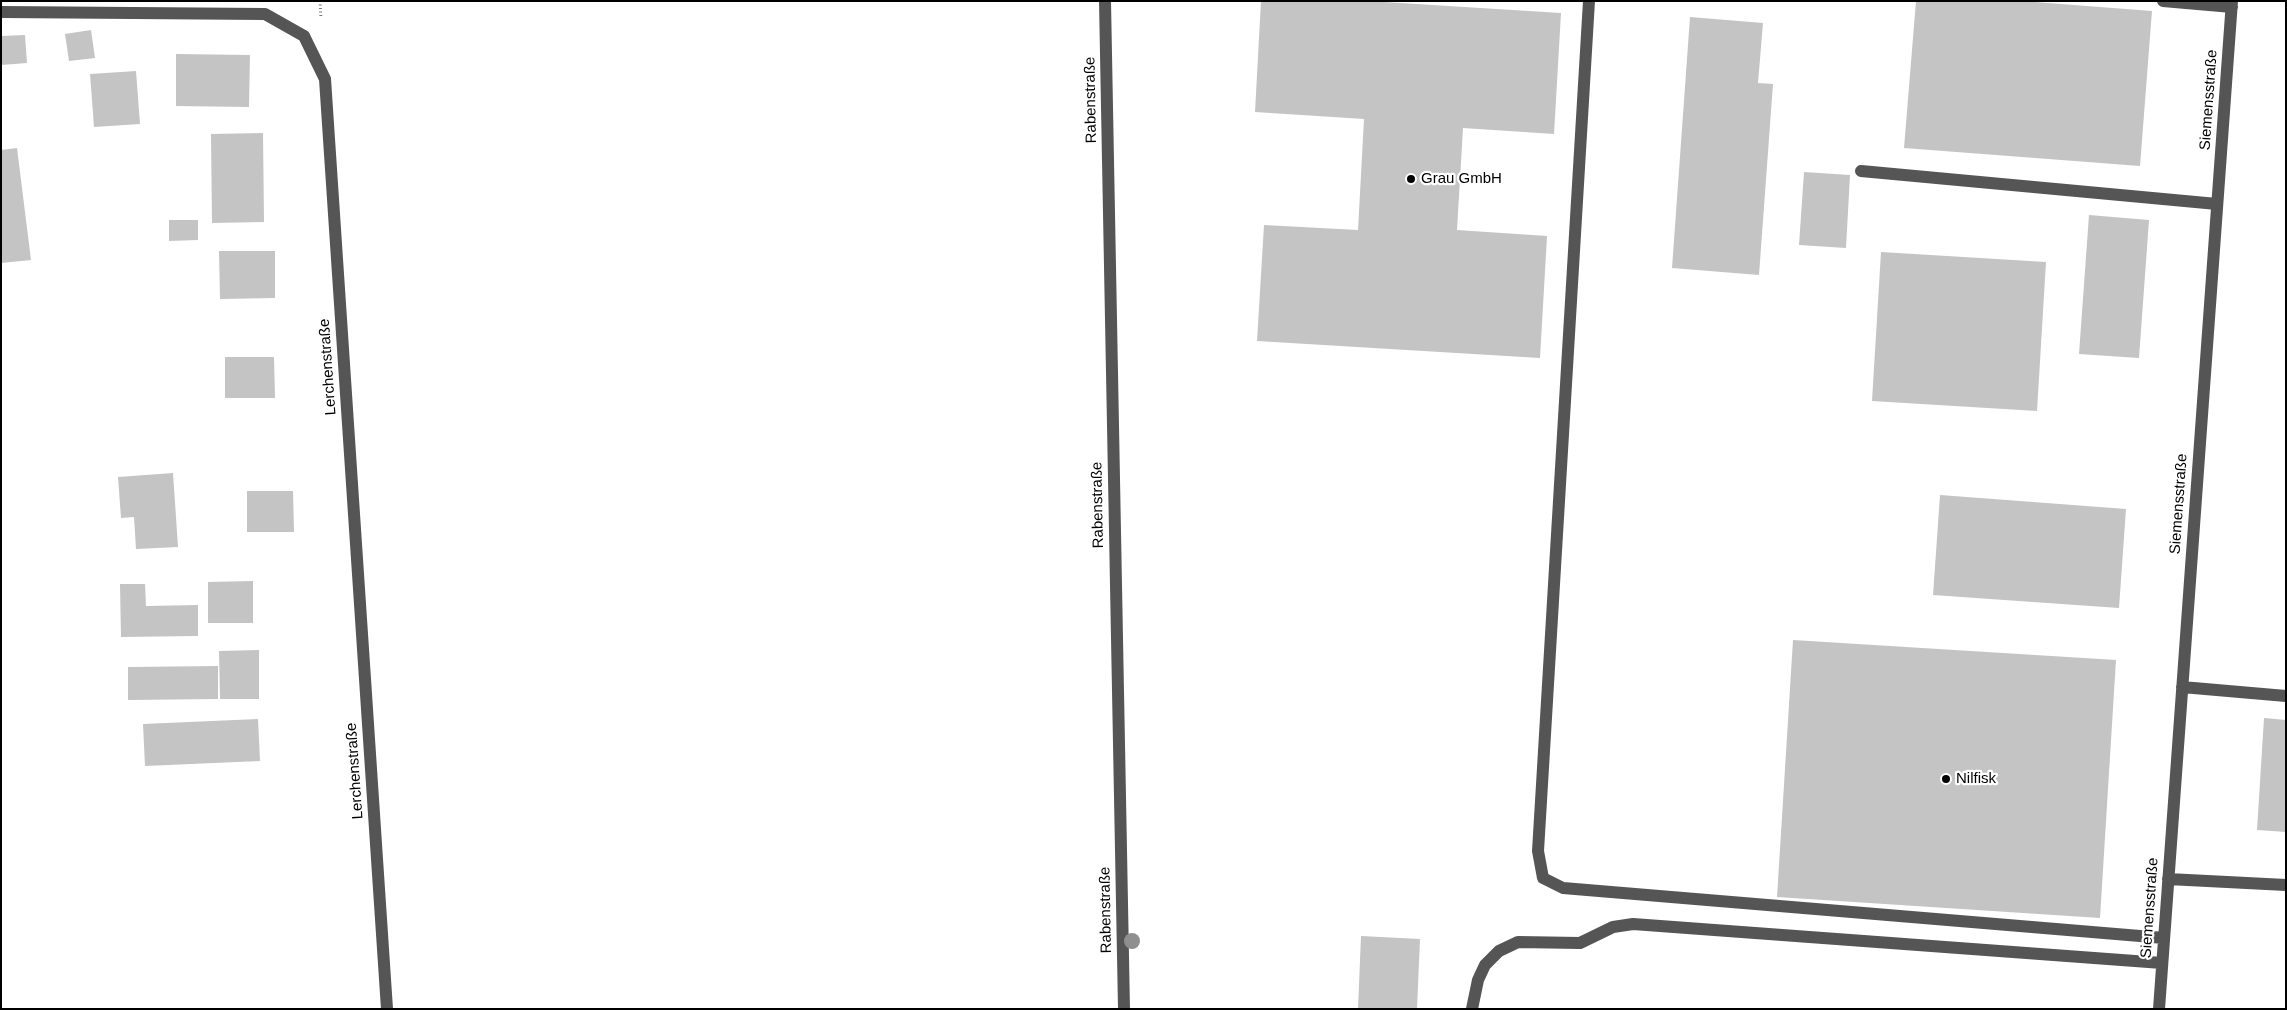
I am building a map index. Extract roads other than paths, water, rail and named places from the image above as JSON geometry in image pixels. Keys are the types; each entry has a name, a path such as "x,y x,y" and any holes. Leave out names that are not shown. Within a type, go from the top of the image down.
{"street":[{"name":"Rabenstraße","path":"1105,1 1124,1009"},
{"path":"1590,1 1538,841 1543,878 1563,888 2164,938"},
{"path":"2163,1 2232,4"},
{"name":"Siemensstraße","path":"2159,1009 2232,4"},
{"name":"Lerchenstraße","path":"1,12 265,14 304,36 324,79 387,1009"},
{"path":"1861,171 2217,204"},
{"path":"2182,687 2286,696"},
{"path":"2168,879 2286,885"},
{"path":"1472,1009 1478,980 1485,965 1499,951 1518,942 1580,942 1613,927 1633,924 2162,963"}],"place":[{"name":"Grau GmbH","path":"1411,179"},
{"name":"Nilfisk","path":"1946,779"}]}
